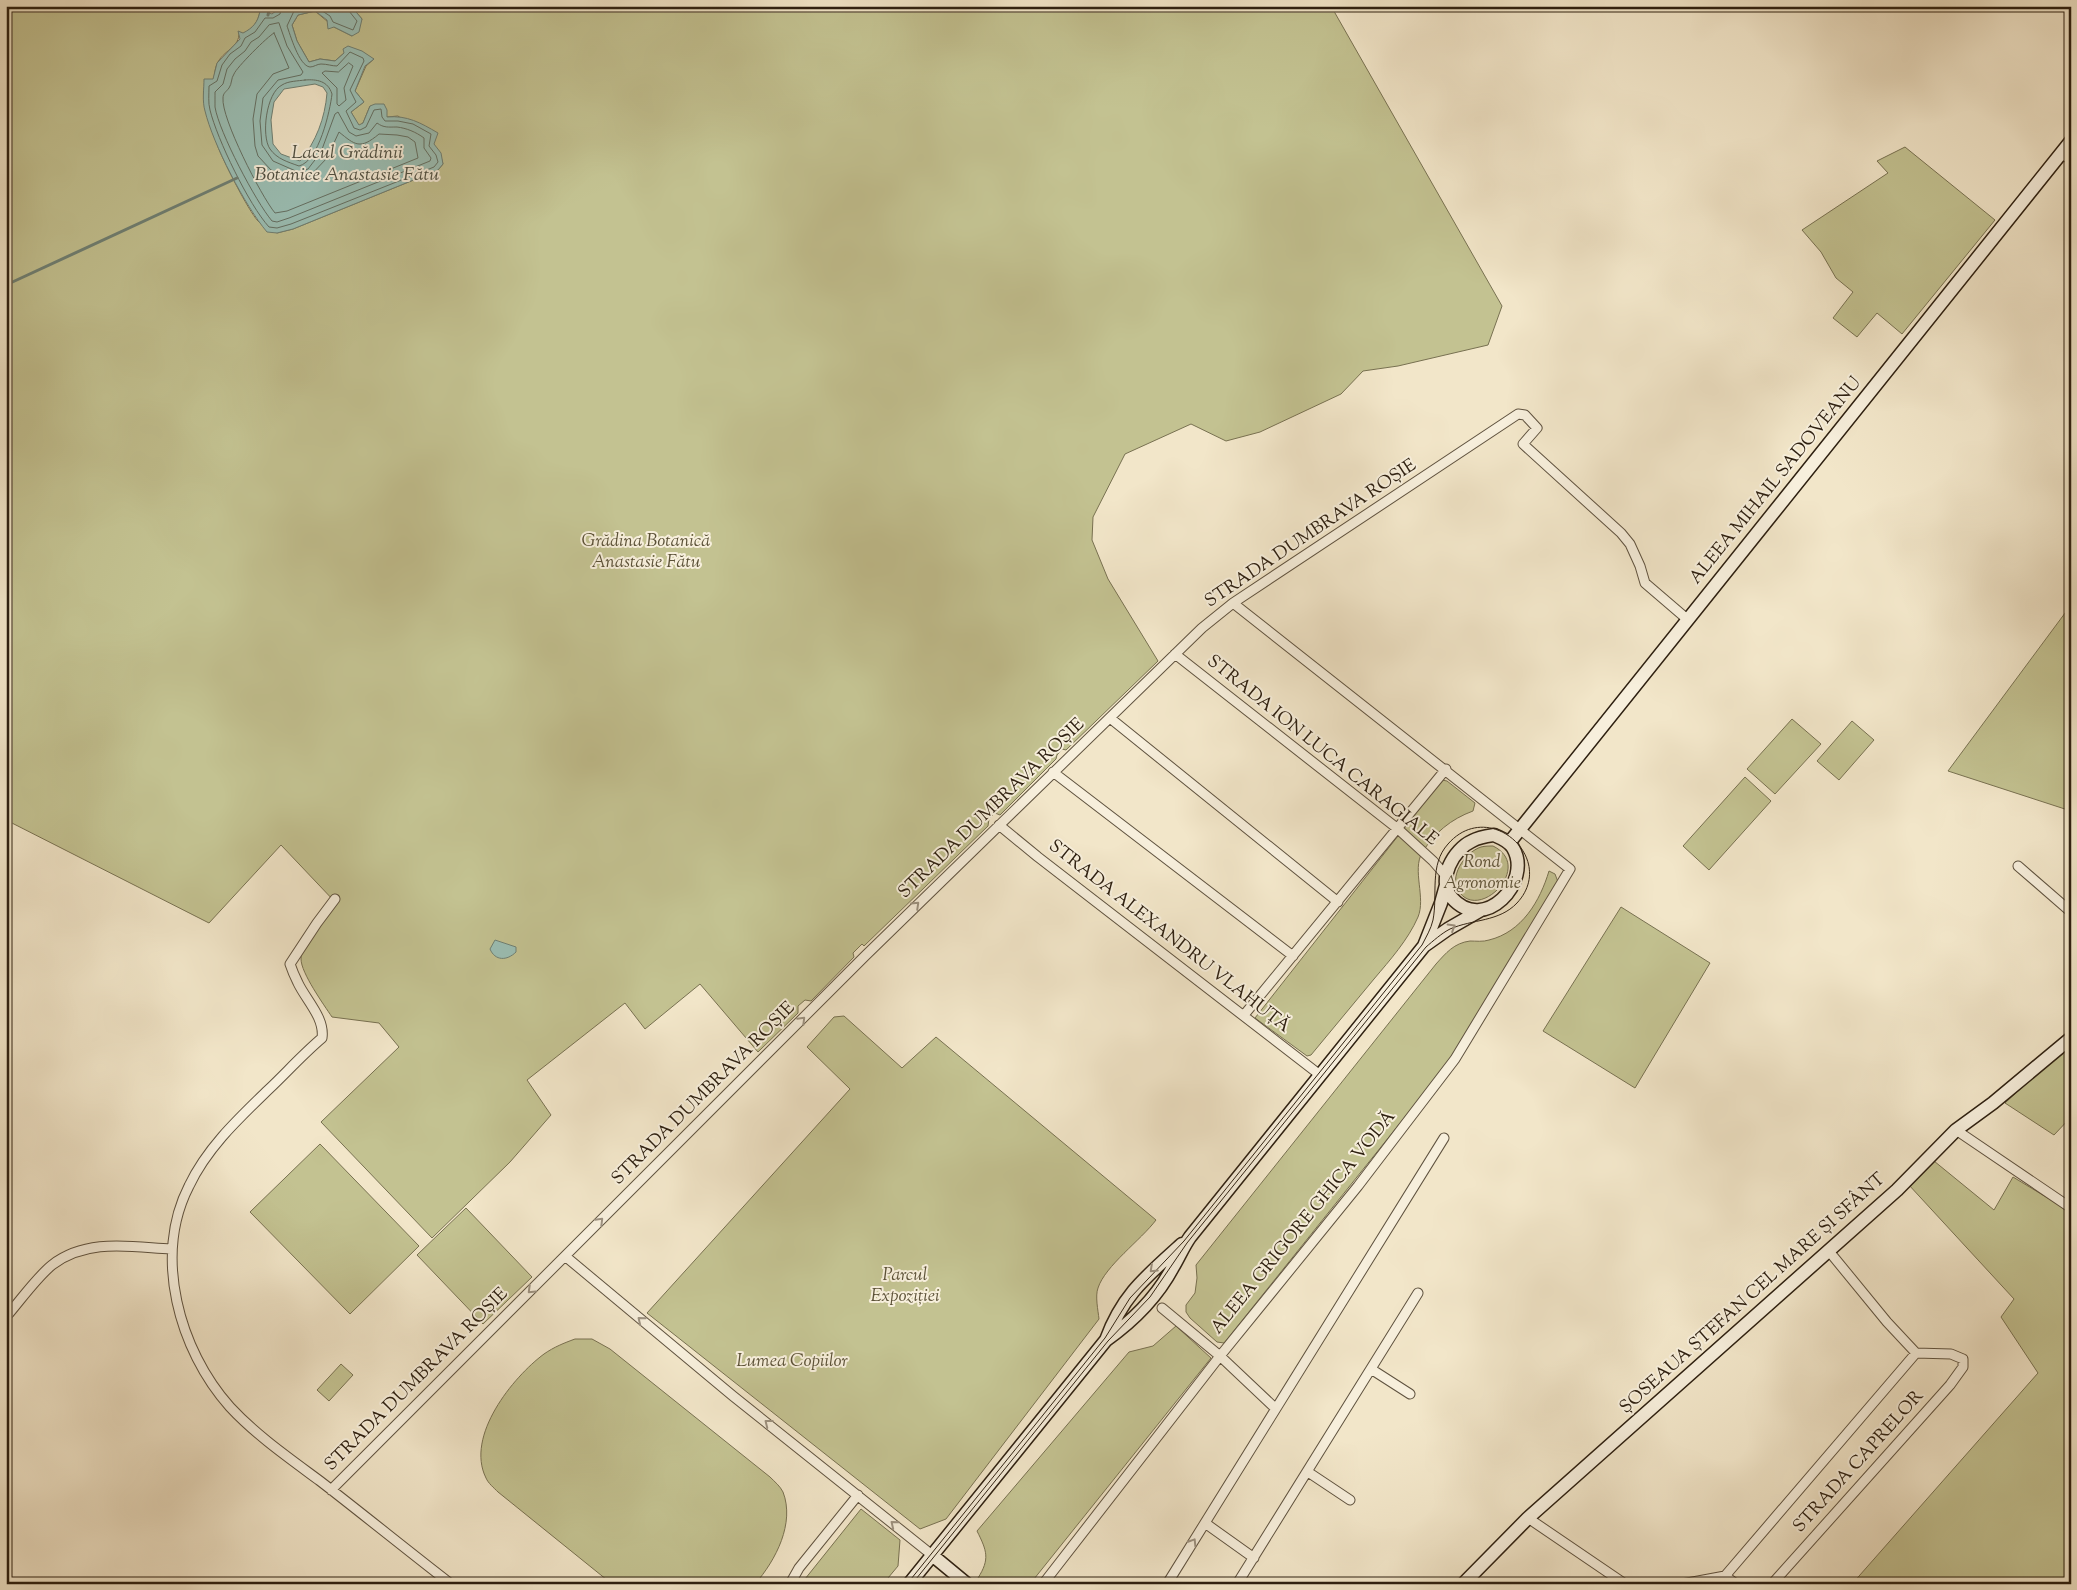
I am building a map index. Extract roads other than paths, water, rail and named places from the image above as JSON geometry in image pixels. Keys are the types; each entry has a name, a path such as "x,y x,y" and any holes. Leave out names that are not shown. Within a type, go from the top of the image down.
{"main road":[{"name":"ALEEA MIHAIL SADOVEANU","path":"1509,842 1687,619 2066,157 2071,141"},
{"path":"1106,1340 1140,1312 1163,1283 1190,1237 1424,946 1448,929 1499,902 1511,888 1516,878 1516,858 1509,842 1494,836 1471,841 1455,856 1449,866 1441,903 1424,946"},
{"path":"1446,881 1448,894 1459,906 1473,911 1482,910"},
{"name":"ȘOSEAUA ȘTEFAN CEL MARE ȘI SFÂNT","path":"1463,1584 1528,1518 1897,1190 1956,1130 1993,1103 2071,1038"},
{"path":"909,1584 1106,1340 1124,1301 1138,1284 1190,1237"},
{"path":"932,1555 967,1584"}],"street":[{"name":"STRADA DUMBRAVA ROȘIE","path":"331,1490 865,956 1202,628 1232,603 1518,414 1525,415 1537,428 1523,444 1621,533 1630,544 1640,566 1644,582 1687,619"},
{"path":"1232,603 1446,769 1519,829"},
{"name":"STRADA ION LUCA CARAGIALE","path":"1175,654 1398,829 1433,861 1446,881"},
{"path":"1110,718 1338,902"},
{"path":"1244,1015 1446,769"},
{"path":"1053,772 1293,956"},
{"name":"STRADA ALEXANDRU VLAHUȚĂ","path":"999,825 1320,1075"},
{"name":"ALEEA GRIGORE GHICA VODĂ","path":"1043,1584 1220,1356 1358,1186 1455,1059 1570,868 1519,829"},
{"path":"2018,866 2071,912"},
{"path":"335,899 290,964 298,983 321,1022 322,1038 239,1118 210,1150 189,1185 178,1212 171,1249 175,1292 185,1328 209,1380 230,1407 268,1441 451,1584"},
{"path":"1956,1130 2071,1208"},
{"path":"1167,1584 1444,1138"},
{"path":"6,1317 52,1266 70,1253 96,1246 171,1249"},
{"path":"1682,1584 1725,1576 1916,1353 1887,1322 1828,1250"},
{"path":"566,1256 733,1396 932,1555"},
{"path":"1237,1584 1418,1293"},
{"path":"1162,1308 1220,1356 1275,1408"},
{"name":"STRADA CAPRELOR","path":"1772,1584 1964,1367 1964,1359 1951,1354 1916,1353"},
{"path":"1371,1369 1410,1394"},
{"path":"1308,1472 1350,1500"},
{"path":"790,1584 799,1568 858,1494"},
{"path":"1528,1518 1625,1584"},
{"path":"1205,1524 1254,1558"},
{"path":"1725,1576 1736,1584"}],"water":[{"name":"Lacul Grădinii Botanice Anastasie Fătu","path":"255,6 263,6 267,12 272,14 277,10 277,6 351,6 362,19 359,32 352,36 334,27 328,29 327,20 315,11 298,15 292,25 297,41 309,62 320,59 335,61 344,53 343,49 348,46 362,51 374,59 365,66 355,91 364,102 351,112 359,125 363,123 370,106 384,104 387,110 387,117 401,117 420,123 438,133 434,144 441,153 443,164 438,170 293,229 277,233 267,232 249,207 222,157 209,125 203,99 204,79 213,79 217,63 240,39 238,31 243,33 250,29 258,18 260,11","holes":["315,84 323,87 327,93 324,112 319,129 306,154 300,161 281,154 273,144 271,120 274,102 284,89"]},
{"path":"495,940 516,947 516,952 509,957 498,958 490,949"}],"waterway":[{"path":"268,15 270,6"},
{"path":"6,285 237,178"}],"tram line":[{"path":"907,1584 1105,1338 1130,1298 1184,1241 1422,945 1433,920 1438,861 1448,844 1464,831 1482,827 1499,830 1513,839 1524,853 1529,869 1527,886 1517,903 1502,914 1450,929 1426,947 1187,1243 1150,1297 1108,1341 912,1584"}],"park label":[{"name":"Grădina Botanică Anastasie Fătu","path":"646,552"},
{"name":"Rond Agronomie","path":"1482,873"},
{"name":"Parcul Expoziției","path":"905,1286"},
{"name":"Lumea Copiilor","path":"792,1362"}]}
